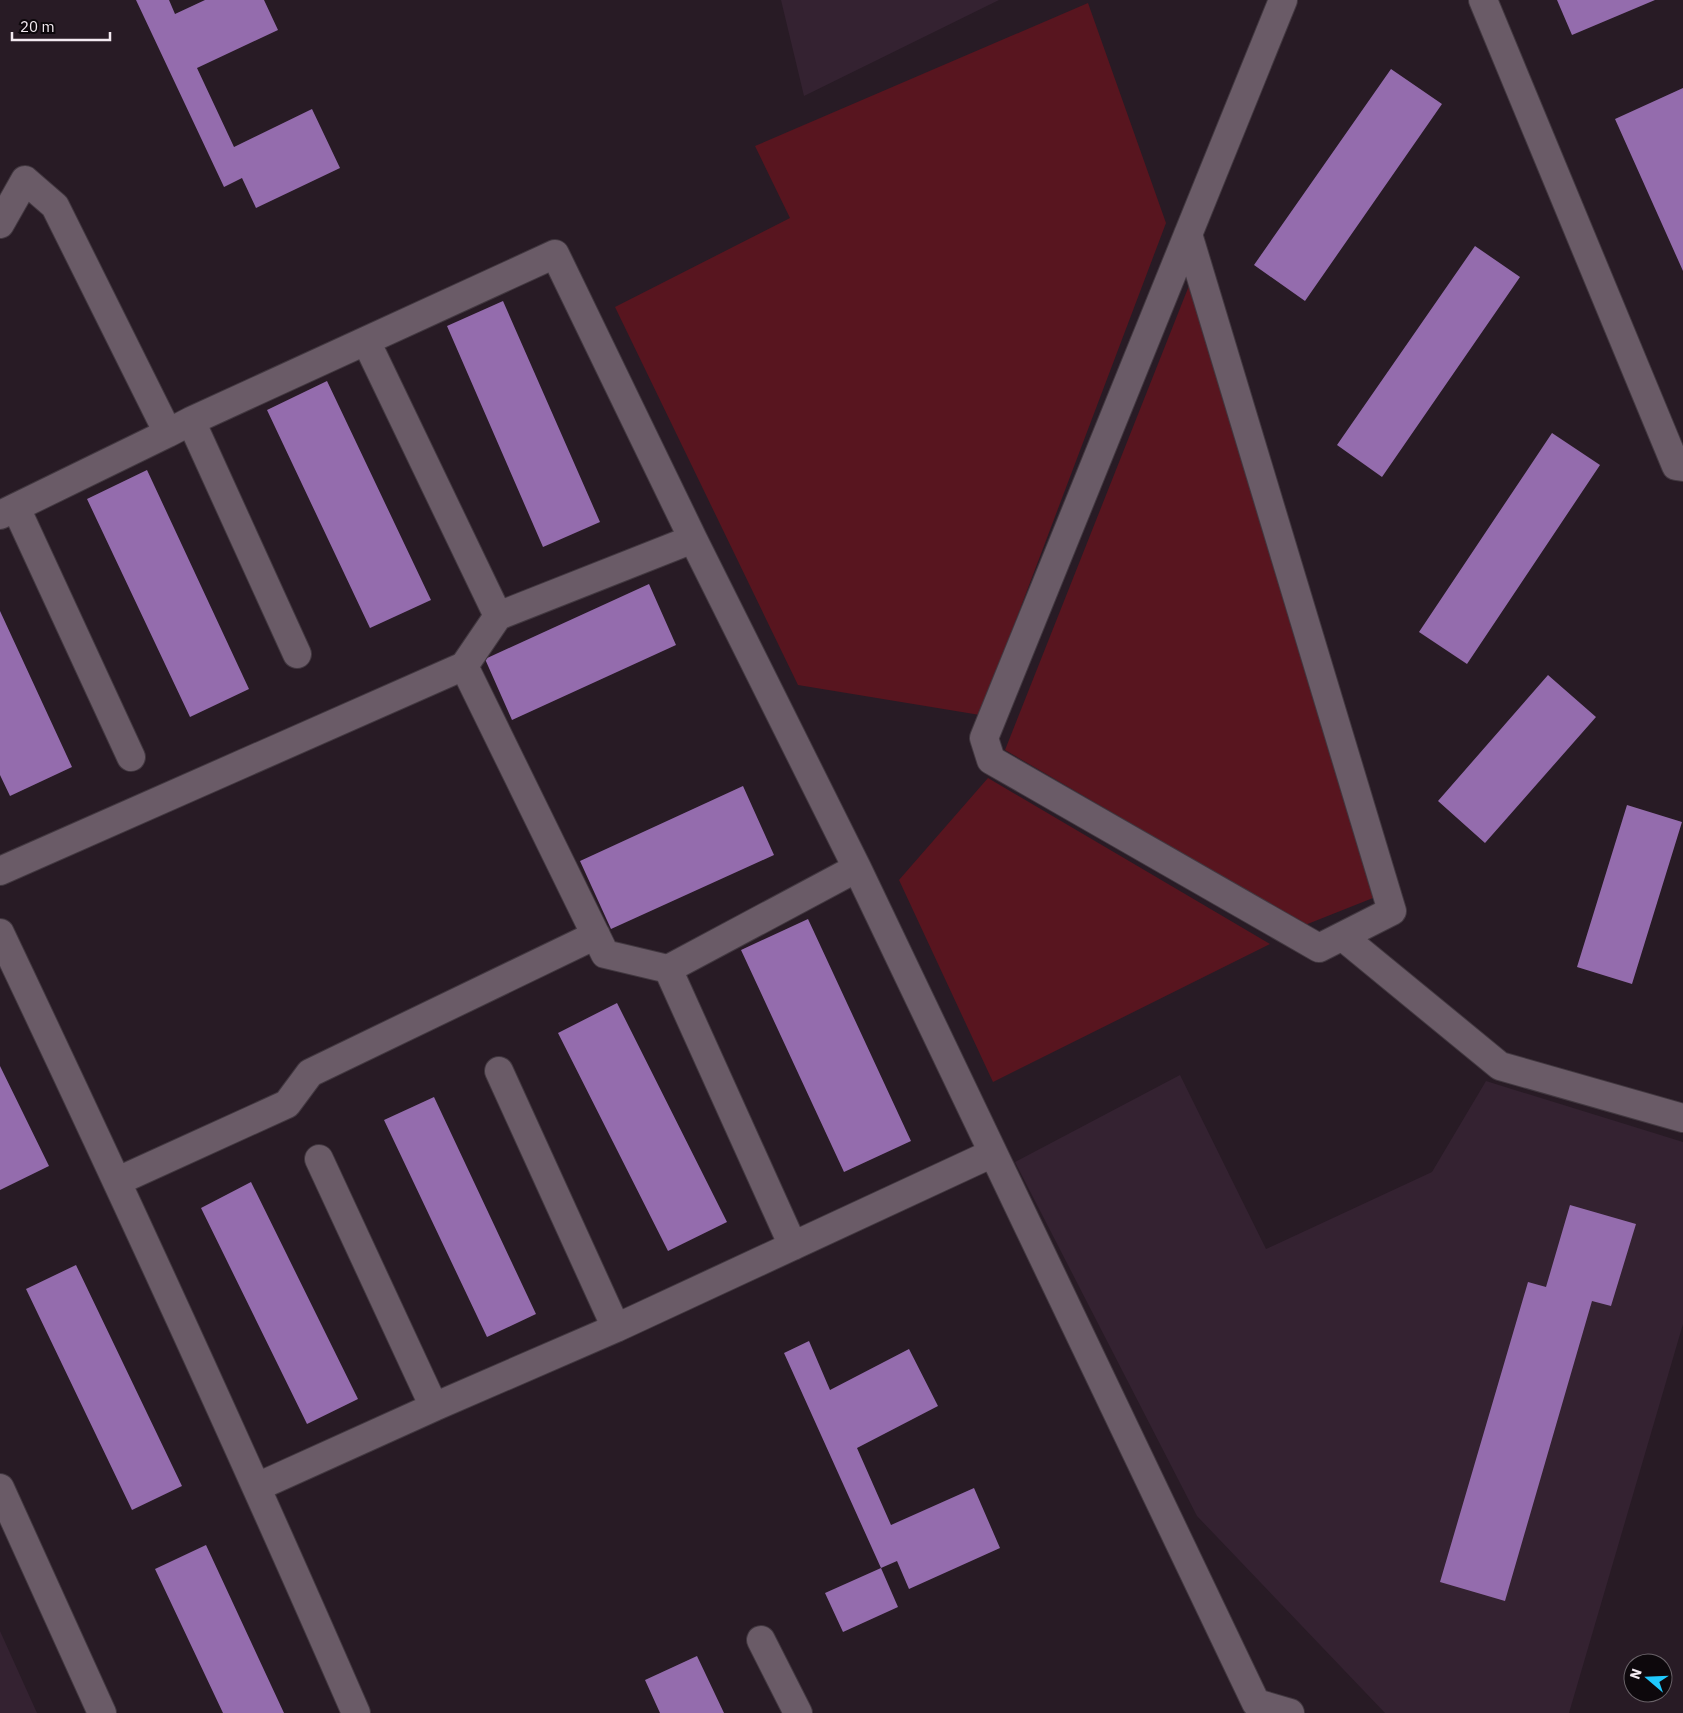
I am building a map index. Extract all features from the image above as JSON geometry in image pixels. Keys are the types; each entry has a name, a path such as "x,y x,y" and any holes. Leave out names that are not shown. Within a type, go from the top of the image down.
{"street":[{"path":"1188,234 1392,911 1319,948 991,760 984,738 1188,234 1283,0"},
{"path":"1483,0 1676,466 1683,467"},
{"path":"0,224 25,180 55,206 180,427 297,654"},
{"path":"131,757 8,512 180,427 555,254 693,539 857,868 993,1153 1245,1708 1290,1713"},
{"path":"366,341 498,616"},
{"path":"0,871 464,666 498,616 693,539"},
{"path":"464,666 605,954 668,969 857,868"},
{"path":"0,933 118,1182 257,1487 356,1713"},
{"path":"118,1182 287,1104 310,1073 596,935"},
{"path":"1342,937 1500,1066 1683,1118"},
{"path":"668,969 793,1246"},
{"path":"499,1072 616,1328"},
{"path":"257,1487 616,1328 993,1153"},
{"path":"319,1159 434,1407"},
{"path":"0,1488 102,1713"},
{"path":"761,1640 798,1713"}],"shaded area":[{"path":"781,0 999,0 804,96"},
{"path":"1088,3 1166,223 980,715 798,685 615,307 790,218 755,146"},
{"path":"1196,268 1378,896 1305,925 1005,750"},
{"path":"988,778 1270,944 993,1082 899,880"},
{"path":"1180,1075 1266,1249 1432,1172 1486,1081 1683,1142 1683,1324 1569,1713 1385,1713 1197,1516 1015,1162"},
{"path":"0,1631 37,1713 0,1713"}],"building":[{"path":"136,0 169,0 175,14 205,0 264,0 278,30 197,68 234,147 312,109 340,168 256,208 242,178 224,187"},
{"path":"1557,0 1655,0 1572,35"},
{"path":"1391,69 1442,104 1305,301 1254,265"},
{"path":"1683,88 1683,271 1615,119"},
{"path":"1475,246 1520,277 1382,477 1337,445"},
{"path":"503,301 600,522 543,547 447,326"},
{"path":"327,381 431,600 370,628 267,410"},
{"path":"1552,433 1600,465 1467,664 1419,632"},
{"path":"147,470 249,689 190,717 87,499"},
{"path":"649,584 676,645 512,720 485,659"},
{"path":"0,611 72,767 10,796 0,775"},
{"path":"1548,675 1596,717 1485,843 1438,801"},
{"path":"743,786 774,855 611,929 580,861"},
{"path":"1627,805 1682,822 1632,984 1577,967"},
{"path":"808,919 911,1141 844,1172 741,950"},
{"path":"617,1003 727,1222 668,1251 558,1033"},
{"path":"0,1066 49,1166 0,1190"},
{"path":"434,1097 536,1314 487,1337 384,1120"},
{"path":"251,1182 358,1399 307,1424 201,1208"},
{"path":"1570,1205 1636,1224 1611,1306 1592,1301 1505,1601 1440,1582 1528,1282 1546,1287"},
{"path":"76,1265 182,1486 132,1510 26,1289"},
{"path":"809,1341 830,1390 909,1349 938,1406 857,1448 891,1525 974,1488 1000,1548 909,1589 897,1561 881,1568 784,1353"},
{"path":"206,1545 284,1713 223,1713 155,1569"},
{"path":"881,1568 898,1607 843,1632 825,1593"},
{"path":"697,1656 724,1713 660,1713 645,1680"}]}
